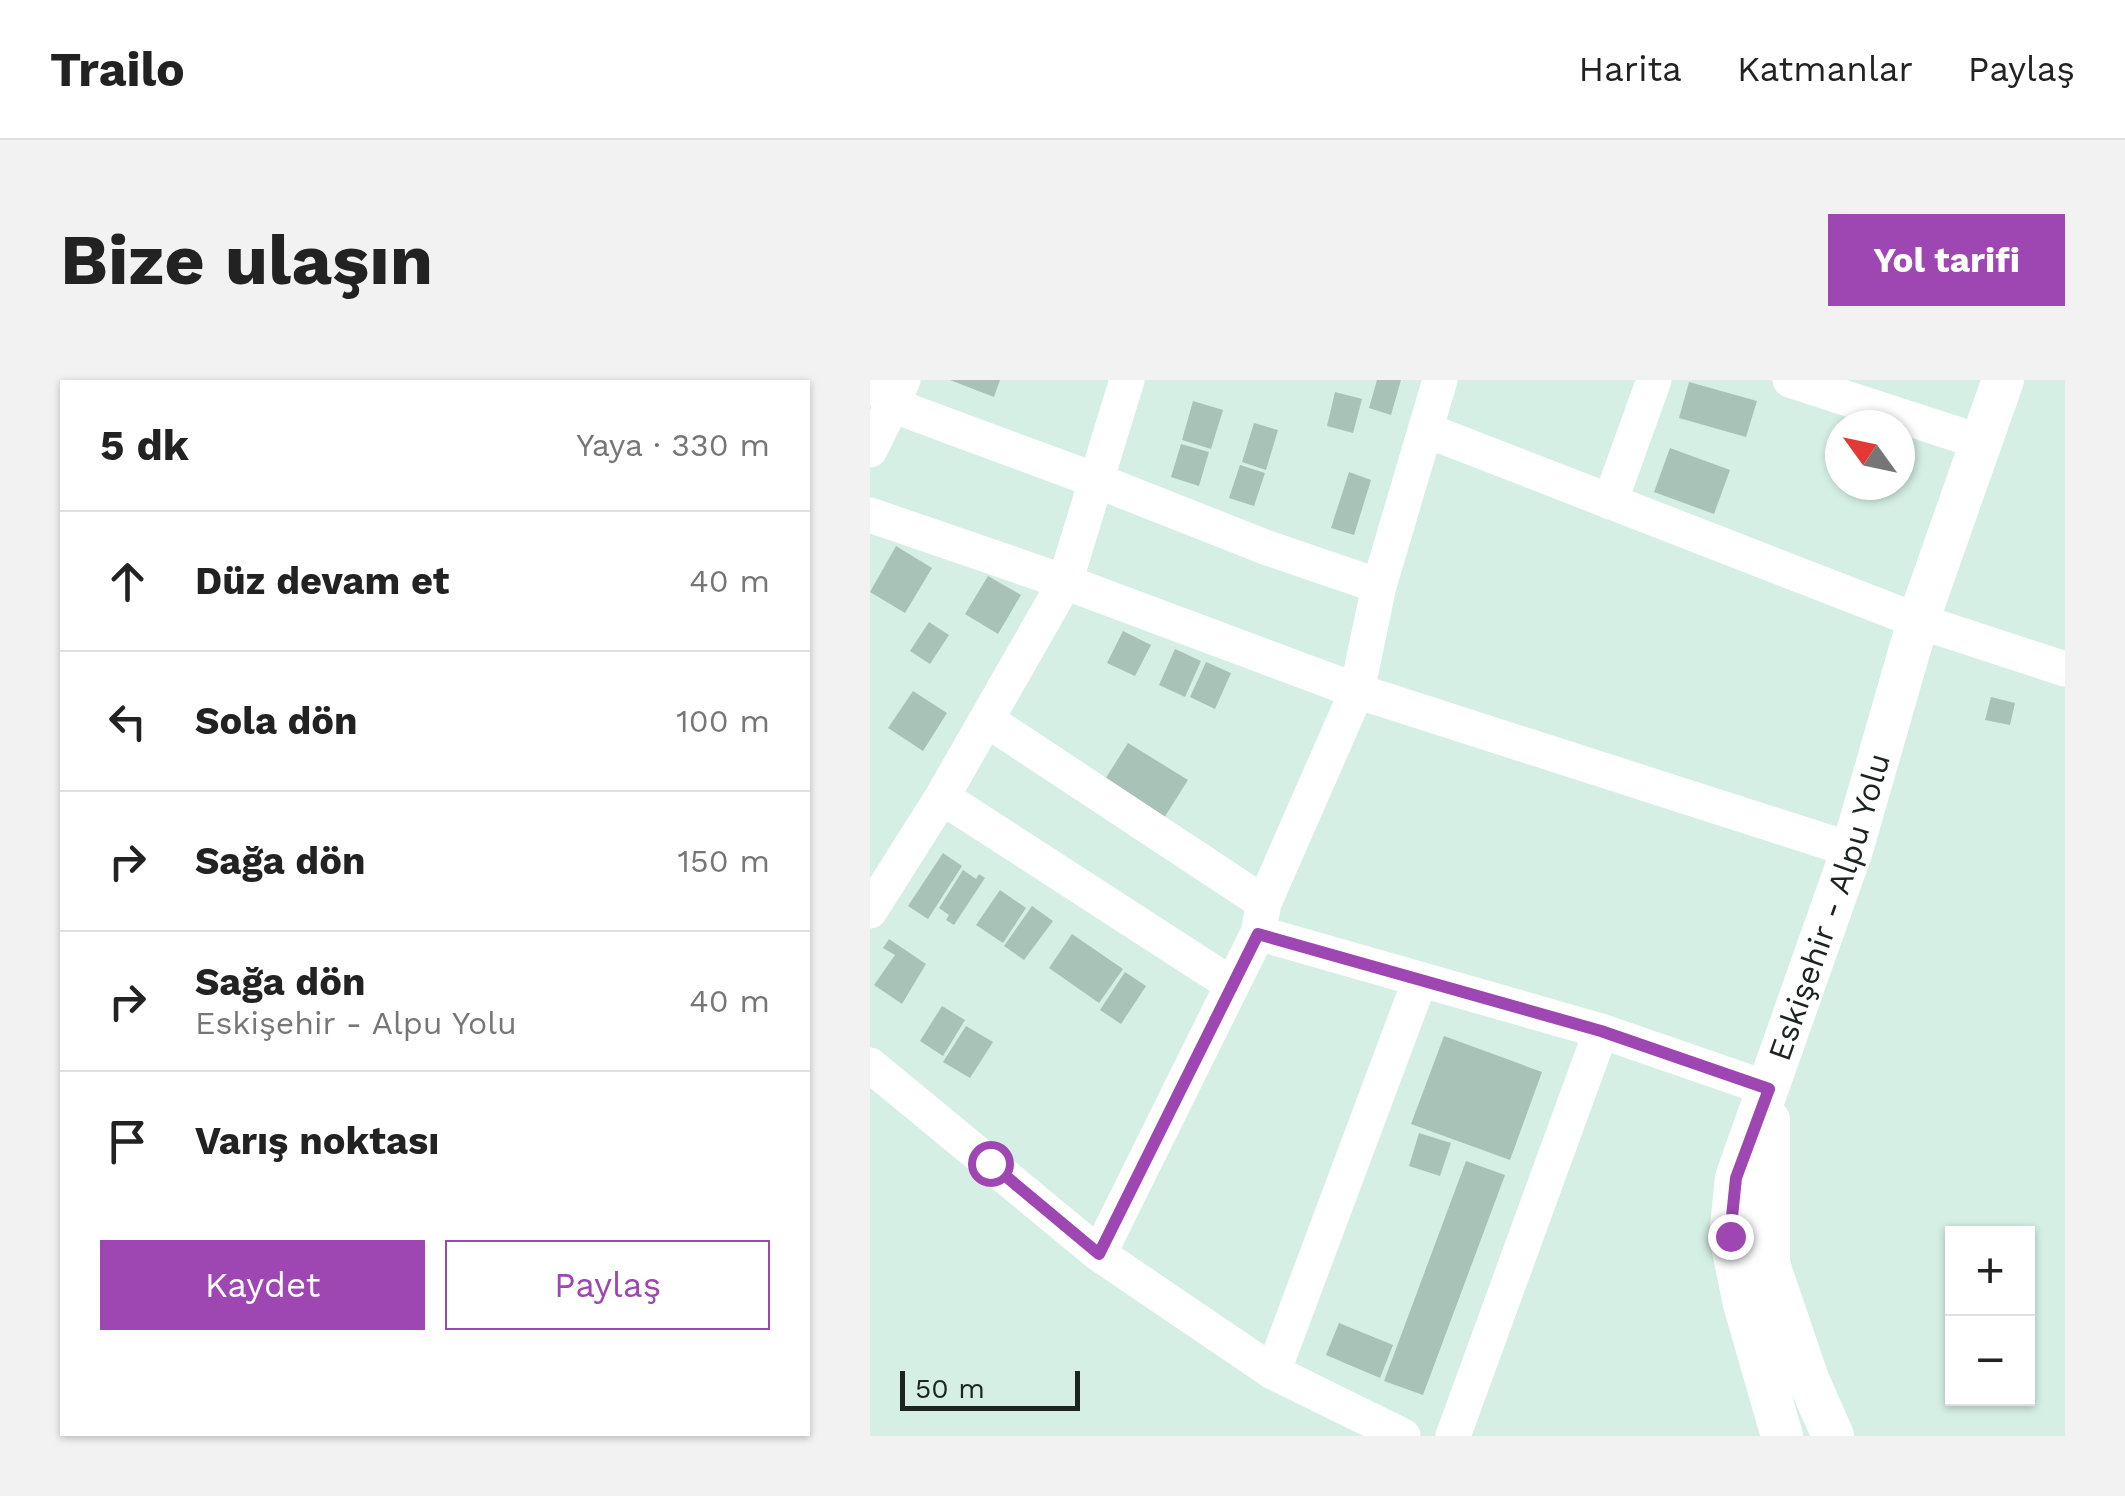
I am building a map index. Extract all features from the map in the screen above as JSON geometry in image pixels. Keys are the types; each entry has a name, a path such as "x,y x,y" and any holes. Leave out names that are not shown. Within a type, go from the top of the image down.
{"main road":[{"name":"Eskişehir - Alpu Yolu","path":"1782,1436 1744,1304 1730,1236 1736,1178 1852,850 1918,620 2003,380"},
{"path":"1769,1089 1769,1264 1808,1379 1833,1436"}],"street":[{"path":"870,911 988,720 1065,582 1127,380"},
{"path":"1099,1254 1231,984 1357,690 1379,586 1440,380"},
{"path":"1610,502 1654,380"},
{"path":"1790,380 1981,442"},
{"path":"870,450 889,388 1095,480 1265,547 1379,586"},
{"path":"1426,430 1918,620 2065,669"},
{"path":"870,515 1357,690 1852,850"},
{"path":"988,720 1261,918 1420,980 1601,1031 1769,1089"},
{"path":"942,797 1231,984"},
{"path":"1272,1372 1420,980"},
{"path":"1453,1436 1601,1031"},
{"path":"870,1064 1099,1254 1272,1372 1403,1436"}],"building":[{"path":"950,380 1000,380 994,397"},
{"path":"1377,380 1401,380 1391,415 1369,408"},
{"path":"1689,382 1757,401 1746,437 1679,418"},
{"path":"1335,392 1362,399 1353,433 1327,426"},
{"path":"1193,401 1223,410 1211,449 1182,440"},
{"path":"1254,423 1278,430 1266,470 1242,462"},
{"path":"1181,444 1209,452 1199,486 1171,477"},
{"path":"1670,448 1730,470 1714,514 1654,492"},
{"path":"1240,465 1265,473 1254,506 1229,498"},
{"path":"1349,472 1371,480 1354,535 1331,528"},
{"path":"896,546 932,568 905,613 870,592"},
{"path":"988,576 1021,595 998,634 965,614"},
{"path":"929,622 949,635 930,664 910,651"},
{"path":"1123,631 1151,645 1135,676 1107,663"},
{"path":"1175,649 1201,661 1185,697 1159,685"},
{"path":"1206,662 1231,673 1215,709 1190,697"},
{"path":"913,691 947,713 923,751 888,728"},
{"path":"1991,697 2015,703 2010,725 1985,720"},
{"path":"1128,743 1188,780 1164,818 1104,781"},
{"path":"943,853 962,866 928,919 908,906"},
{"path":"963,870 976,879 979,874 985,878 954,925 939,908"},
{"path":"1000,890 1026,908 1003,943 976,925"},
{"path":"1032,906 1053,921 1024,960 1004,946"},
{"path":"1072,934 1123,969 1099,1003 1049,968"},
{"path":"889,939 926,964 902,1004 874,985 895,955 883,948"},
{"path":"1125,972 1146,986 1121,1024 1100,1010"},
{"path":"942,1006 965,1020 943,1056 920,1041"},
{"path":"966,1026 993,1042 970,1078 943,1062"},
{"path":"1444,1036 1542,1072 1510,1160 1411,1124"},
{"path":"1419,1133 1451,1143 1440,1176 1409,1166"},
{"path":"1466,1161 1505,1175 1423,1395 1384,1381"},
{"path":"1339,1323 1393,1345 1380,1378 1326,1355"}],"route":[{"path":"990,1163 1099,1254 1258,934 1601,1031 1769,1089 1736,1178 1730,1236"}]}
